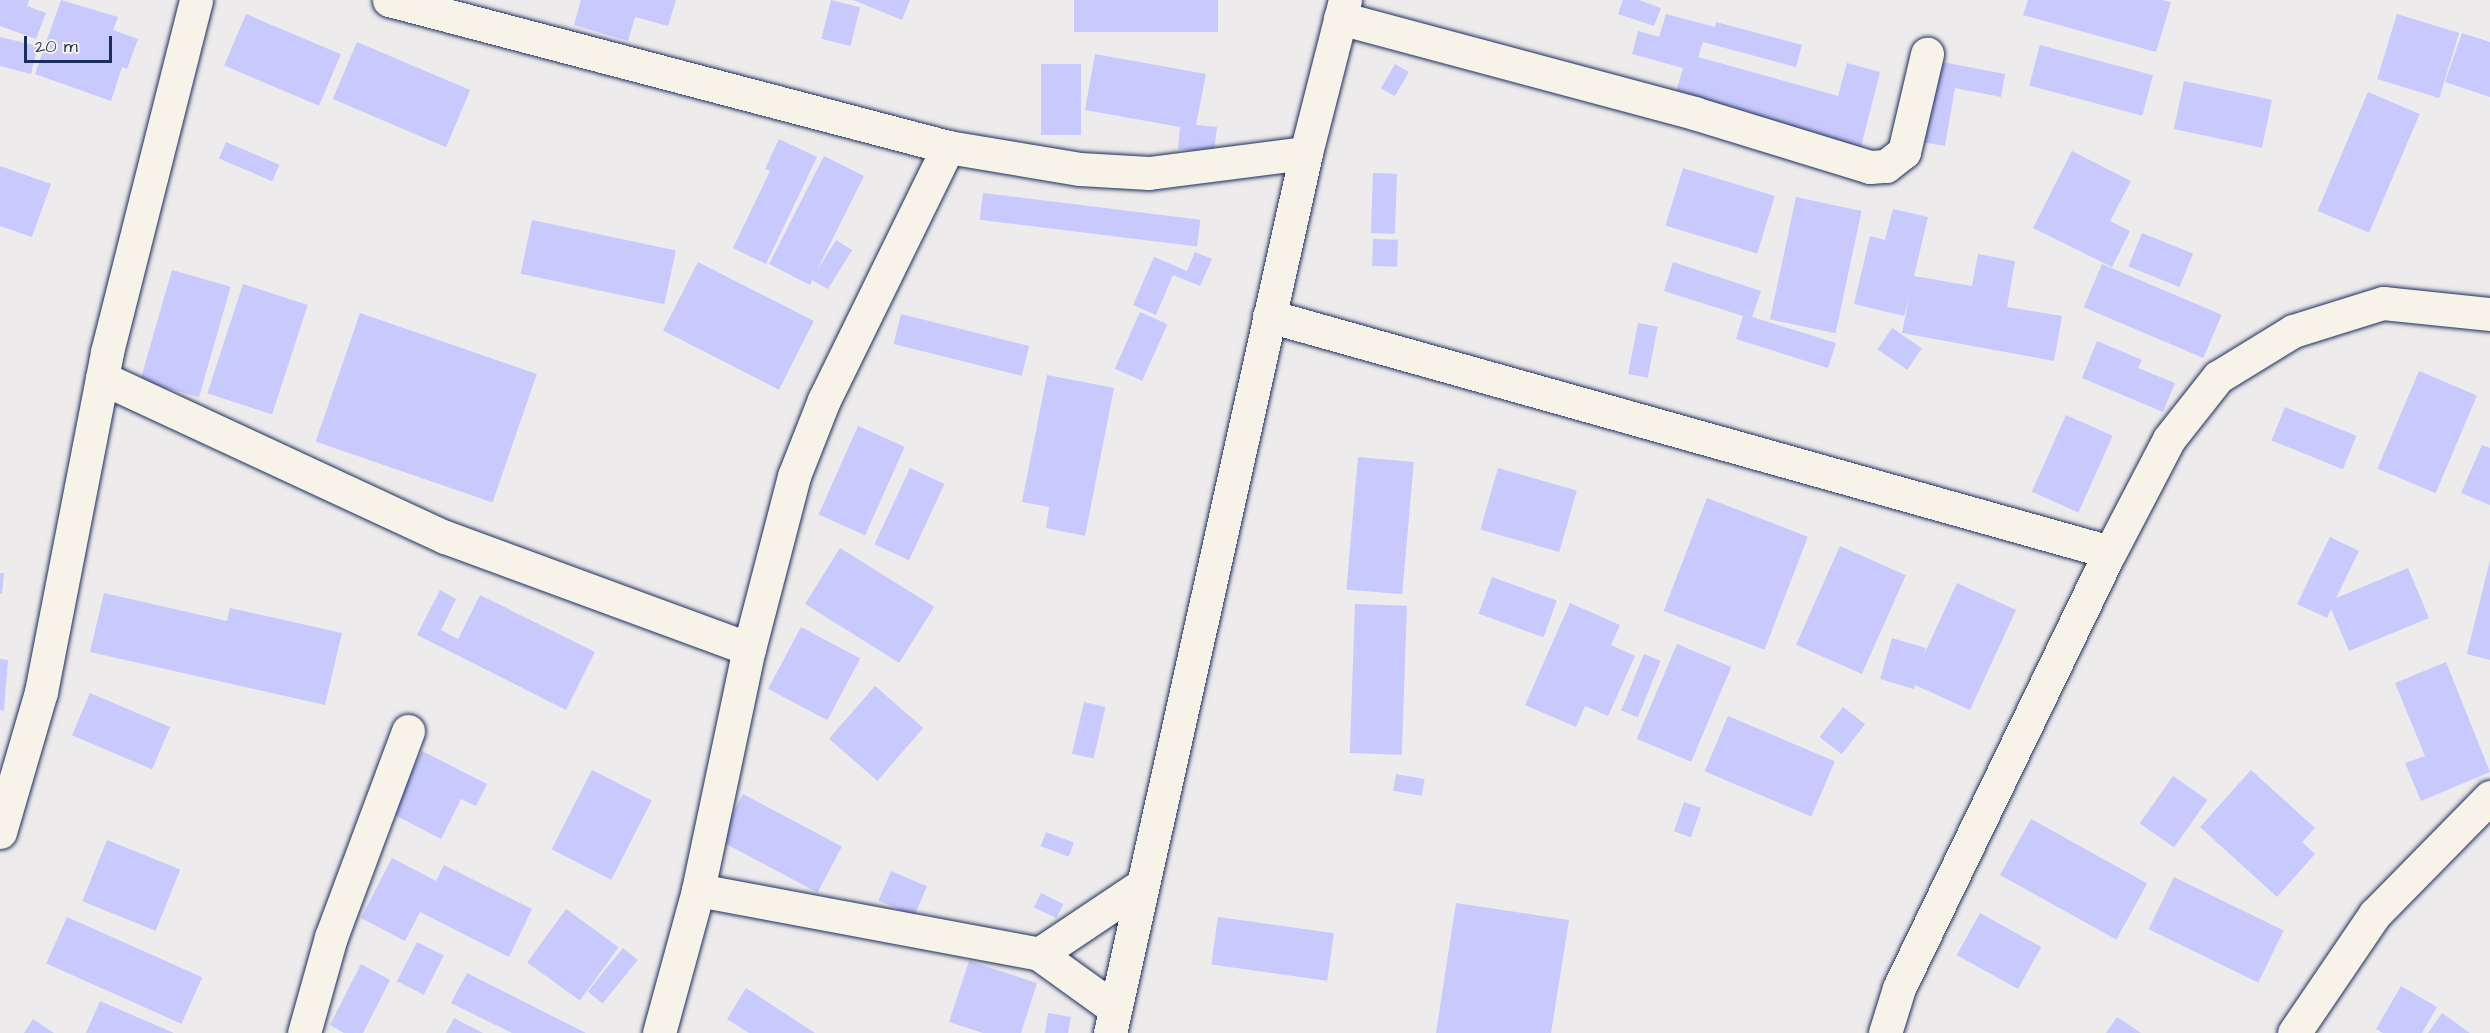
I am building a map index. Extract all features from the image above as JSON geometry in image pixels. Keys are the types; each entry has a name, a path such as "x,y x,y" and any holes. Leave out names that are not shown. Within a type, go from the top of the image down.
{"street":[{"path":"0,832 41,692 102,378 196,0"},
{"path":"389,0 948,147 1080,169 1149,173 1306,153"},
{"path":"1112,1021 1306,153 1343,9 1870,167 1886,166 1904,152 1927,54"},
{"path":"659,1033 698,890 749,649 795,476 824,399 948,147"},
{"path":"1886,1033 1899,988 2110,552 2169,439 2218,377 2293,331 2383,303 2490,314"},
{"path":"1269,316 2110,552"},
{"path":"102,378 445,537 749,649"},
{"path":"304,1033 331,937 408,731"},
{"path":"2294,1033 2375,914 2490,797"},
{"path":"1039,954 1142,885"},
{"path":"698,890 1039,954 1112,1021"}],"building":[{"path":"0,0 29,0 27,6 46,13 36,39 0,26"},
{"path":"61,0 118,17 113,30 138,39 127,69 122,67 111,101 35,74"},
{"path":"581,0 676,0 668,26 635,17 628,41 574,25"},
{"path":"831,0 860,7 850,46 821,39"},
{"path":"853,0 910,0 902,20"},
{"path":"1074,0 1218,0 1218,32 1074,32"},
{"path":"1623,0 1639,0 1661,8 1654,26 1618,14"},
{"path":"2028,0 2162,0 2171,2 2156,52 2023,15"},
{"path":"246,14 341,54 319,106 224,66"},
{"path":"1666,14 1715,27 1716,22 1802,45 1796,67 1703,42 1698,57 1838,96 1847,63 1880,72 1861,147 1675,96 1683,68 1632,54 1638,31 1659,37"},
{"path":"2397,14 2459,33 2439,98 2377,79"},
{"path":"2462,33 2490,42 2490,97 2445,82"},
{"path":"0,37 38,46 31,74 0,66"},
{"path":"357,42 470,90 446,147 333,99"},
{"path":"2040,45 2153,75 2142,116 2029,86"},
{"path":"1095,54 1206,74 1196,125 1217,127 1214,152 1178,149 1180,127 1085,110"},
{"path":"1937,61 2005,74 2001,97 1955,88 1945,146 1922,142"},
{"path":"1041,64 1081,64 1081,135 1041,135"},
{"path":"1395,64 1409,72 1395,96 1381,88"},
{"path":"2184,81 2272,100 2262,148 2174,129"},
{"path":"2368,92 2420,114 2369,233 2318,211"},
{"path":"779,139 817,157 766,264 733,248 770,171 765,169"},
{"path":"226,142 279,165 272,181 219,159"},
{"path":"2072,151 2131,181 2110,221 2130,231 2112,267 2033,228"},
{"path":"824,156 864,176 816,272 836,240 852,250 828,289 812,280 810,285 769,264"},
{"path":"0,166 51,184 32,237 0,226"},
{"path":"1683,168 1775,196 1757,253 1665,225"},
{"path":"1373,173 1397,174 1395,234 1371,233"},
{"path":"983,193 1200,220 1197,246 980,220"},
{"path":"1796,197 1862,211 1836,333 1770,319"},
{"path":"1893,209 1928,217 1914,276 1972,286 1978,254 2015,261 2007,307 2062,316 2054,361 1902,333 1909,298 1904,316 1854,304 1870,236 1885,240"},
{"path":"532,220 676,251 664,304 521,274"},
{"path":"2142,233 2193,254 2180,287 2129,266"},
{"path":"1373,239 1398,240 1397,267 1372,266"},
{"path":"1195,252 1212,259 1200,286 1173,275 1156,315 1133,305 1154,257 1187,271"},
{"path":"698,262 814,321 779,390 663,331"},
{"path":"1673,262 1761,291 1752,317 1836,343 1828,368 1736,339 1743,316 1664,291"},
{"path":"2102,264 2222,315 2203,358 2084,307"},
{"path":"172,270 231,287 199,397 140,381"},
{"path":"243,284 308,305 272,414 207,393"},
{"path":"1140,312 1167,324 1142,381 1115,369"},
{"path":"360,313 537,374 493,502 316,442"},
{"path":"901,314 1029,346 1022,376 894,344"},
{"path":"1638,323 1658,327 1648,378 1628,374"},
{"path":"1892,328 1922,348 1907,370 1877,350"},
{"path":"2097,341 2142,360 2138,368 2175,383 2163,412 2082,378"},
{"path":"2419,371 2477,396 2436,493 2378,469"},
{"path":"1047,375 1114,388 1085,536 1046,528 1049,507 1022,502"},
{"path":"2285,407 2356,436 2343,469 2272,440"},
{"path":"2066,415 2113,436 2078,512 2032,492"},
{"path":"858,426 905,447 865,535 819,515"},
{"path":"2482,445 2490,448 2490,505 2461,493"},
{"path":"1358,457 1414,462 1402,594 1346,589"},
{"path":"910,468 944,484 909,560 875,544"},
{"path":"1498,468 1577,491 1559,552 1480,530"},
{"path":"1707,498 1808,537 1764,650 1664,611"},
{"path":"2330,537 2359,551 2336,598 2408,568 2429,618 2349,651 2331,609 2327,618 2297,604"},
{"path":"1840,546 1906,575 1862,674 1796,645"},
{"path":"840,548 934,607 899,663 805,604"},
{"path":"2490,560 2490,660 2467,654"},
{"path":"0,573 4,573 2,594 0,594"},
{"path":"1492,577 1557,601 1544,637 1479,614"},
{"path":"1957,583 2016,610 1970,710 1915,685 1914,689 1880,679 1892,638 1926,648 1923,657"},
{"path":"440,590 456,599 441,630 458,639 480,595 595,652 566,710 417,635"},
{"path":"104,593 227,621 230,608 342,633 325,705 90,652"},
{"path":"1570,603 1620,625 1611,645 1635,656 1608,716 1585,706 1576,727 1525,705"},
{"path":"1355,604 1407,606 1402,755 1350,753"},
{"path":"801,627 860,658 827,720 768,689"},
{"path":"1677,644 1731,667 1691,762 1637,739"},
{"path":"1644,654 1661,661 1638,717 1621,711"},
{"path":"0,659 8,660 4,711 0,710"},
{"path":"2446,662 2490,772 2421,801 2405,763 2425,756 2395,683"},
{"path":"875,686 923,728 877,781 829,739"},
{"path":"90,693 170,727 152,769 72,735"},
{"path":"1084,702 1105,707 1094,759 1072,754"},
{"path":"1843,707 1865,724 1842,754 1820,737"},
{"path":"1728,716 1835,761 1811,817 1705,771"},
{"path":"422,751 487,784 476,806 461,799 441,839 391,813"},
{"path":"592,770 652,800 611,880 552,849"},
{"path":"2251,770 2315,828 2302,842 2315,854 2277,897 2200,827"},
{"path":"1396,774 1425,779 1422,796 1393,791"},
{"path":"2173,776 2207,800 2174,848 2140,824"},
{"path":"743,794 842,847 817,892 719,840"},
{"path":"1684,802 1701,808 1691,837 1674,831"},
{"path":"2031,819 2147,883 2116,939 2000,875"},
{"path":"1046,832 1074,843 1069,857 1041,846"},
{"path":"107,840 180,870 156,931 82,901"},
{"path":"392,858 436,881 444,865 532,909 509,957 420,912 405,941 361,918"},
{"path":"891,871 927,886 914,916 878,900"},
{"path":"2174,877 2284,930 2258,983 2149,929"},
{"path":"1041,893 1063,904 1056,918 1034,907"},
{"path":"1456,903 1569,920 1551,1033 1436,1033"},
{"path":"566,909 619,947 580,1001 527,962"},
{"path":"1980,913 2041,947 2018,989 1957,955"},
{"path":"67,917 202,977 181,1024 46,964"},
{"path":"1218,917 1334,933 1327,981 1211,965"},
{"path":"417,942 444,956 424,995 397,981"},
{"path":"623,948 638,960 603,1003 588,992"},
{"path":"969,961 1037,983 1021,1033 983,1033 949,1022"},
{"path":"361,964 390,980 363,1033 344,1033 330,1025"},
{"path":"467,973 586,1033 512,1033 451,1003"},
{"path":"2401,986 2437,1007 2422,1033 2383,1033 2376,1029"},
{"path":"746,988 815,1033 749,1033 727,1019"},
{"path":"100,1001 174,1033 86,1033"},
{"path":"1048,1013 1071,1017 1068,1033 1045,1033"},
{"path":"2442,1013 2470,1033 2428,1033"},
{"path":"2117,1017 2141,1033 2106,1033"},
{"path":"454,1018 483,1033 446,1033"},
{"path":"33,1019 54,1033 24,1033"}]}
